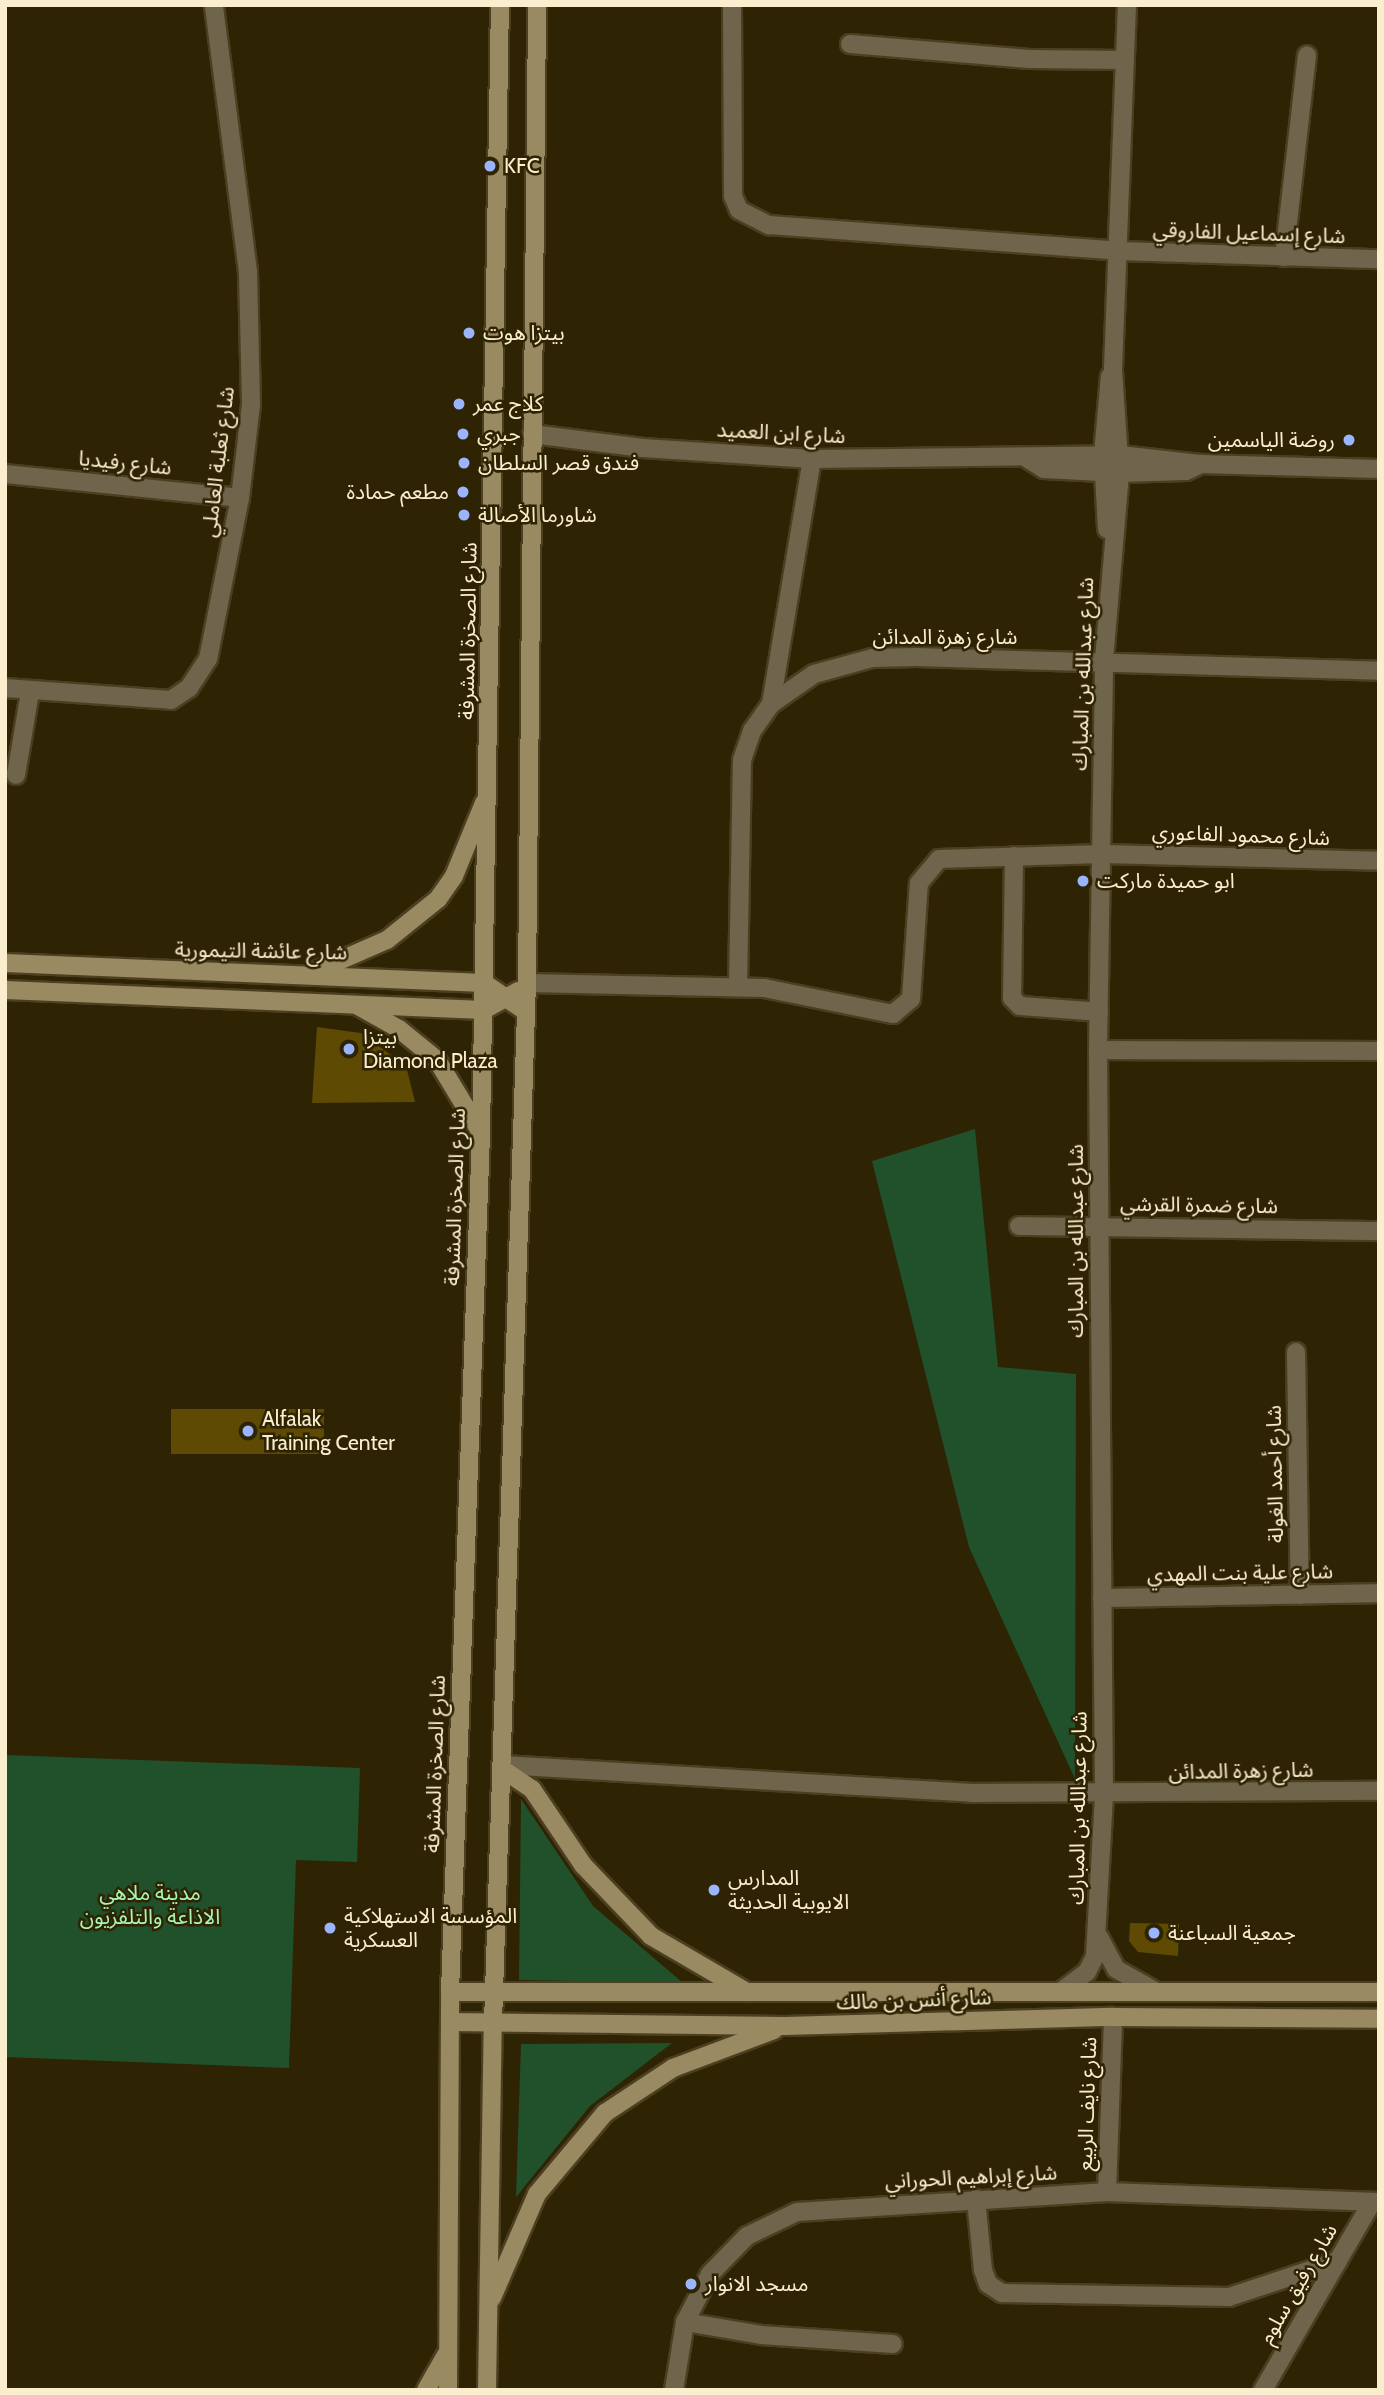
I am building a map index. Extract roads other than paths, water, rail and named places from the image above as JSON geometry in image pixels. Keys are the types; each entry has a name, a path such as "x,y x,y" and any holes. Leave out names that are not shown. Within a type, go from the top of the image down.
{"main road":[{"name":"شارع الصخرة المشرفة","path":"448,2390 450,1992 481,1134 489,790 500,5"},
{"path":"486,2390 493,2023 527,983 537,5"},
{"path":"309,973 387,940 438,900 454,876 489,790"},
{"name":"شارع عائشة التيمورية","path":"5,963 127,971 309,973 484,983 512,997 525,1011"},
{"path":"5,990 484,1010 512,997 527,983"},
{"path":"355,1005 399,1029 437,1060 481,1134"},
{"path":"502,1767 532,1789 583,1865 651,1936 750,1994"},
{"name":"شارع أنس بن مالك","path":"450,1992 1379,1992"},
{"name":"شارع أنس بن مالك","path":"450,2022 786,2026 1113,2017 1379,2019"},
{"path":"487,2311 512,2241 537,2194 605,2113 673,2068 786,2026"},
{"path":"426,2390 448,2351"}],"street":[{"name":"شارع ثعلبة العاملي","path":"5,688 153,702 171,700 189,688 208,659 240,498 251,404 248,272 214,5"},
{"name":"شارع إسماعيل الفاروقي","path":"732,5 733,196 745,214 796,230 1119,251 1379,259"},
{"name":"شارع عبدالله بن المبارك","path":"1063,1990 1087,1972 1099,1937 1104,1796 1098,1050 1104,660 1111,546 1113,369 1127,5"},
{"path":"850,44 1029,59 1125,60"},
{"path":"1284,257 1307,55"},
{"name":"شارع ابن العميد","path":"532,434 643,448 812,459 1028,459 1044,469 1112,463 1186,471 1201,464 1379,469"},
{"path":"771,704 812,459"},
{"name":"شارع رفيديا","path":"5,474 240,498"},
{"name":"شارع زهرة المدائن","path":"738,986 738,788 752,731 771,704 814,674 872,658 1104,660 1379,671"},
{"path":"16,775 30,692"},
{"path":"527,983 738,986 901,1012 911,999 923,873 939,859 1102,854"},
{"name":"شارع محمود الفاعوري","path":"1102,854 1379,861"},
{"path":"1014,856 1012,998 1020,1006 1099,1012"},
{"path":"1098,1050 1379,1051"},
{"name":"شارع ضمرة القرشي","path":"1019,1226 1379,1231"},
{"name":"شارع أحمد الغولة","path":"1296,1352 1300,1595"},
{"name":"شارع علية بنت المهدي","path":"1102,1598 1379,1593"},
{"name":"شارع زهرة المدائن","path":"502,1767 873,1789 1104,1796 1379,1791"},
{"path":"1099,1937 1116,1969 1155,1991"},
{"name":"شارع نايف الربيع","path":"1107,2192 1113,2017"},
{"name":"شارع إبراهيم الحوراني","path":"674,2390 685,2322 710,2274 747,2236 772,2221 829,2207 1107,2192 1375,2202"},
{"path":"976,2200 983,2270 988,2284 1002,2293 1229,2297 1338,2261"},
{"name":"شارع رفيق سلوم","path":"1262,2390 1375,2202"},
{"path":"685,2322 761,2335 893,2344"}],"place":[{"name":"KFC","path":"490,166"},
{"name":"بيتزا هوت","path":"469,333"},
{"name":"كلاج عمر","path":"459,404"},
{"name":"جبري","path":"463,434"},
{"name":"روضة الياسمين","path":"1349,440"},
{"name":"فندق قصر السلطان","path":"464,463"},
{"name":"مطعم حمادة","path":"463,492"},
{"name":"شاورما الأصالة","path":"464,515"},
{"name":"ابو حميدة ماركت","path":"1083,881"},
{"name":"بيتزا Diamond Plaza","path":"349,1049"},
{"name":"Alfalak Training Center","path":"248,1431"},
{"name":"المدارس الايوبية الحديثة","path":"714,1890"},
{"name":"المؤسسة الاستهلاكية العسكرية","path":"330,1928"},
{"name":"جمعية السباعنة","path":"1154,1933"},
{"name":"مسجد الانوار","path":"691,2284"}],"park label":[{"name":"مدينة ملاهي الاذاعة والتلفزيون","path":"150,1905"}]}
